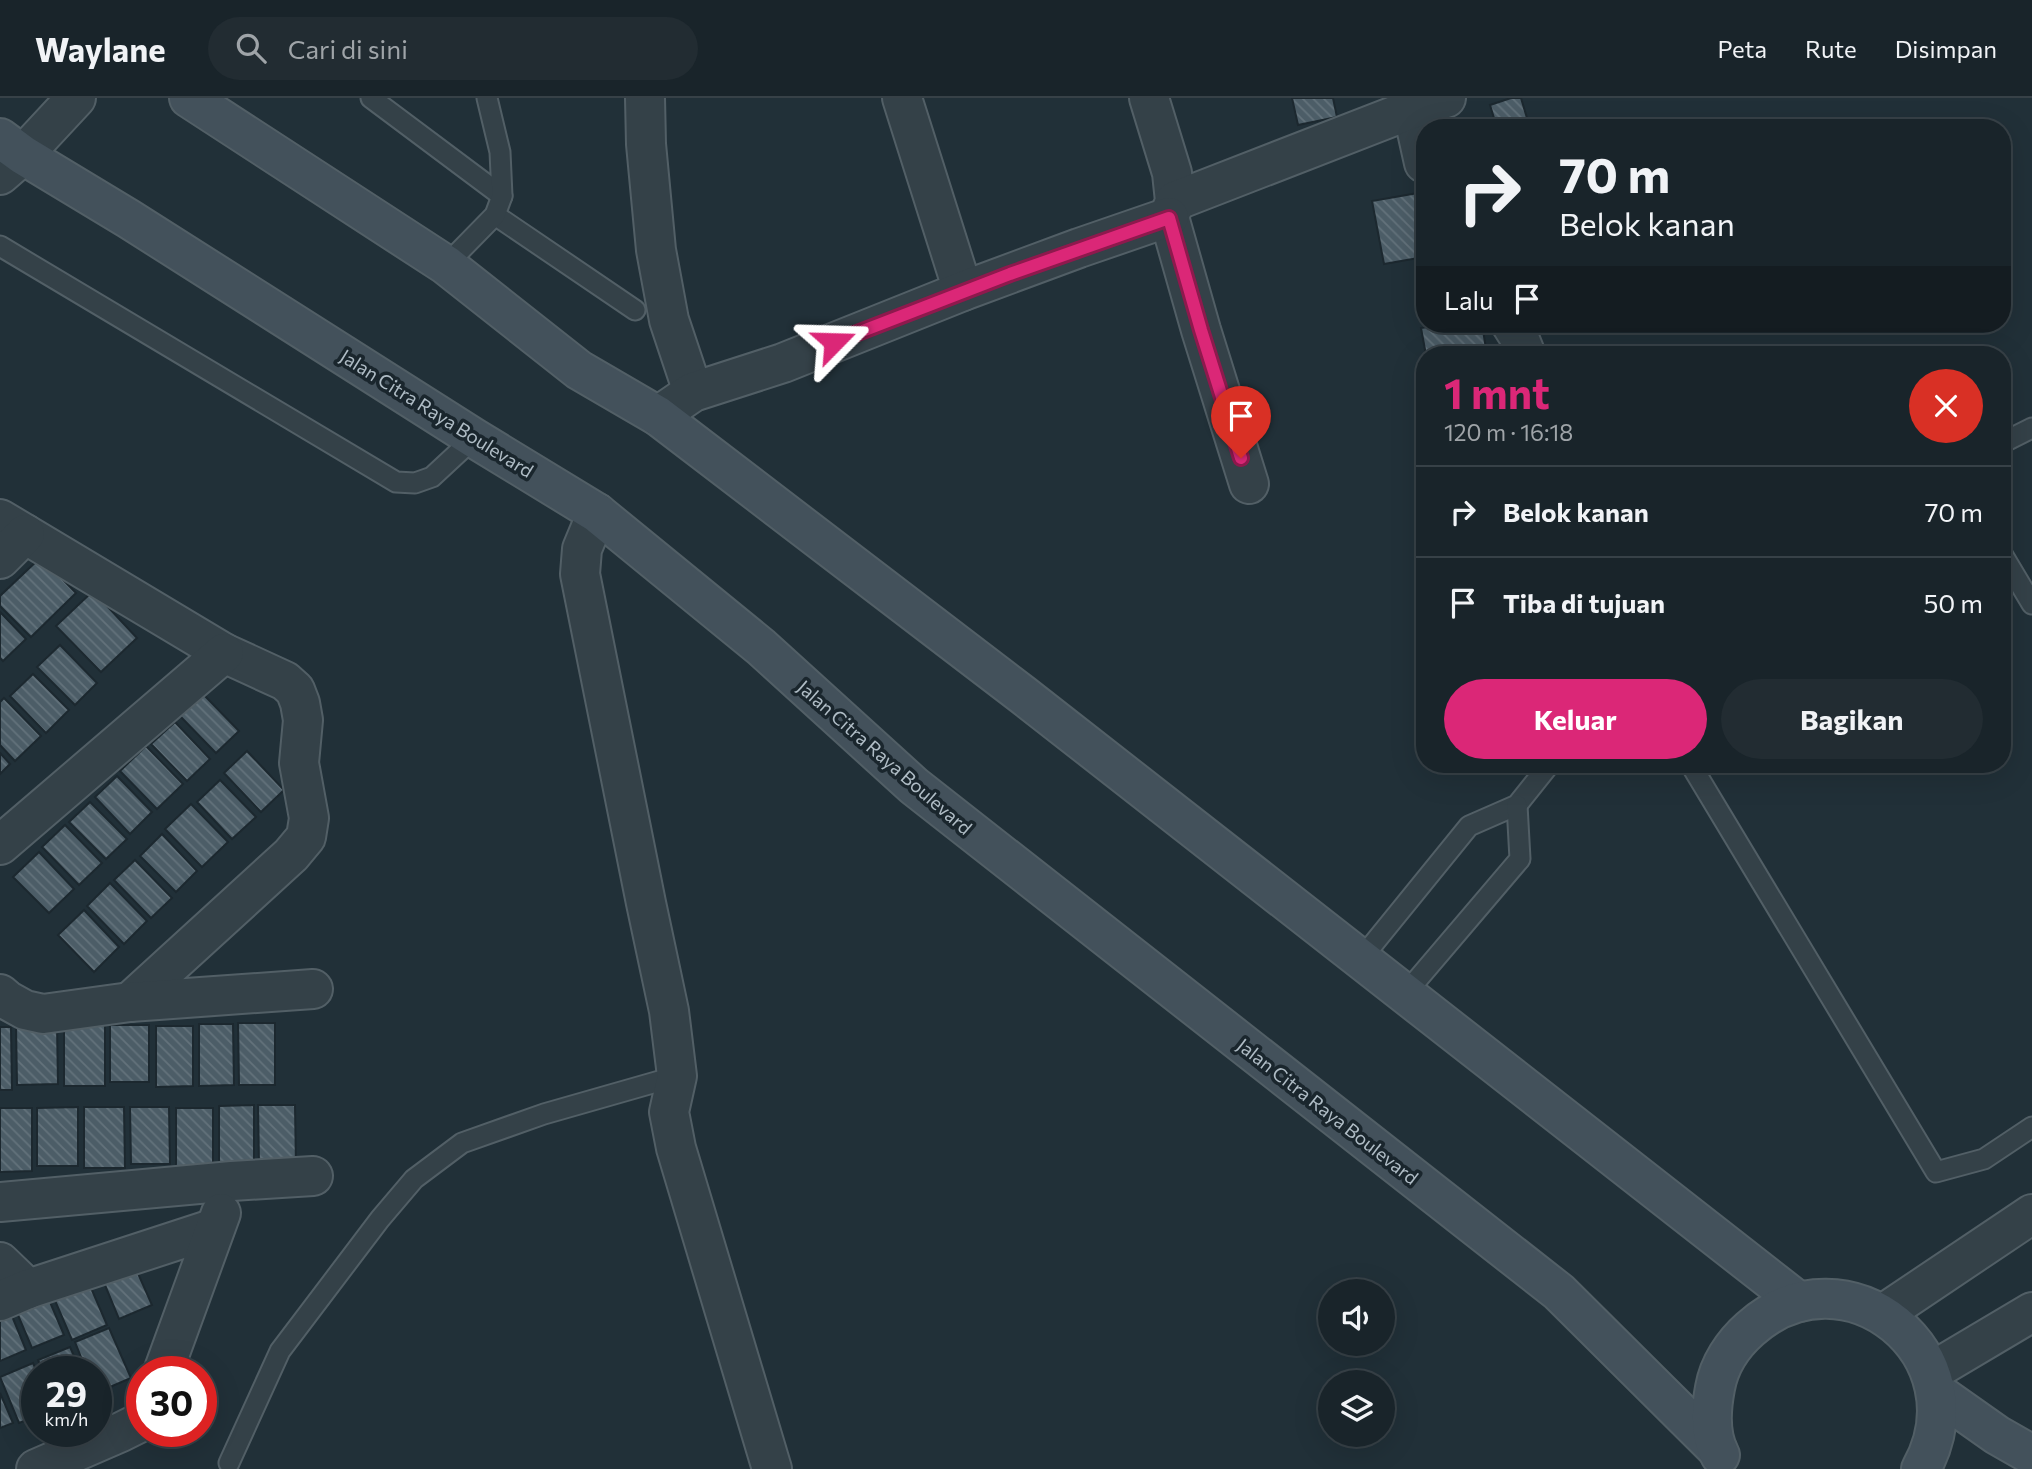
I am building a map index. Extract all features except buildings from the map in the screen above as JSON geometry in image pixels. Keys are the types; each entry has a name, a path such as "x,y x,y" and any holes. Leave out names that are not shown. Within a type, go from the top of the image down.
{"main road":[{"path":"190,98 446,265 579,370 658,416 1012,687 1799,1301"},
{"name":"Jalan Citra Raya Boulevard","path":"8,156 129,219 597,513 761,647 914,786 1559,1292 1720,1462"},
{"path":"1720,1462 1711,1412 1717,1375 1736,1341 1764,1316 1799,1301 1828,1299 1856,1303 1883,1314 1912,1339 1934,1382 1997,1435 2032,1455"},
{"path":"1921,1469 1930,1453 1937,1423 1934,1382"}],"street":[{"path":"8,156 76,98"},
{"path":"645,98 646,144 656,250 669,320 693,392"},
{"path":"902,98 963,291"},
{"path":"1149,98 1172,173 1172,209 1201,330 1249,484"},
{"path":"658,416 693,392 783,363 1079,248 1429,104"},
{"path":"597,513 582,548 580,574 670,1011 677,1076 669,1112 676,1148 772,1469"},
{"path":"9,538 224,653 285,681 295,690 300,703 303,720 299,763 309,818 306,837 291,855 130,1002"},
{"path":"0,845 224,653"},
{"path":"0,994 25,1010 43,1014 130,1002 313,989"},
{"path":"0,1202 313,1176"},
{"path":"169,1356 232,1181"},
{"path":"1883,1314 2032,1214"},
{"path":"0,1262 14,1295 215,1228"},
{"path":"1934,1382 2032,1312"},
{"path":"36,1469 126,1430"}],"lane":[{"path":"371,98 502,196"},
{"path":"446,265 495,215 502,196 500,152 487,98"},
{"path":"495,215 635,310"},
{"path":"0,246 396,482 415,483 432,477 474,438"},
{"path":"2011,439 2031,431"},
{"path":"2011,569 2032,604"},
{"path":"1361,960 1469,826 1517,805 1543,773"},
{"path":"1696,773 1936,1172 1984,1159 2032,1126"},
{"path":"1405,994 1520,859 1517,805"},
{"path":"229,1463 280,1352 380,1219 414,1179 462,1143 544,1114 677,1076"}],"route":[{"path":"834,342 1079,248 1169,218 1241,458"}]}
